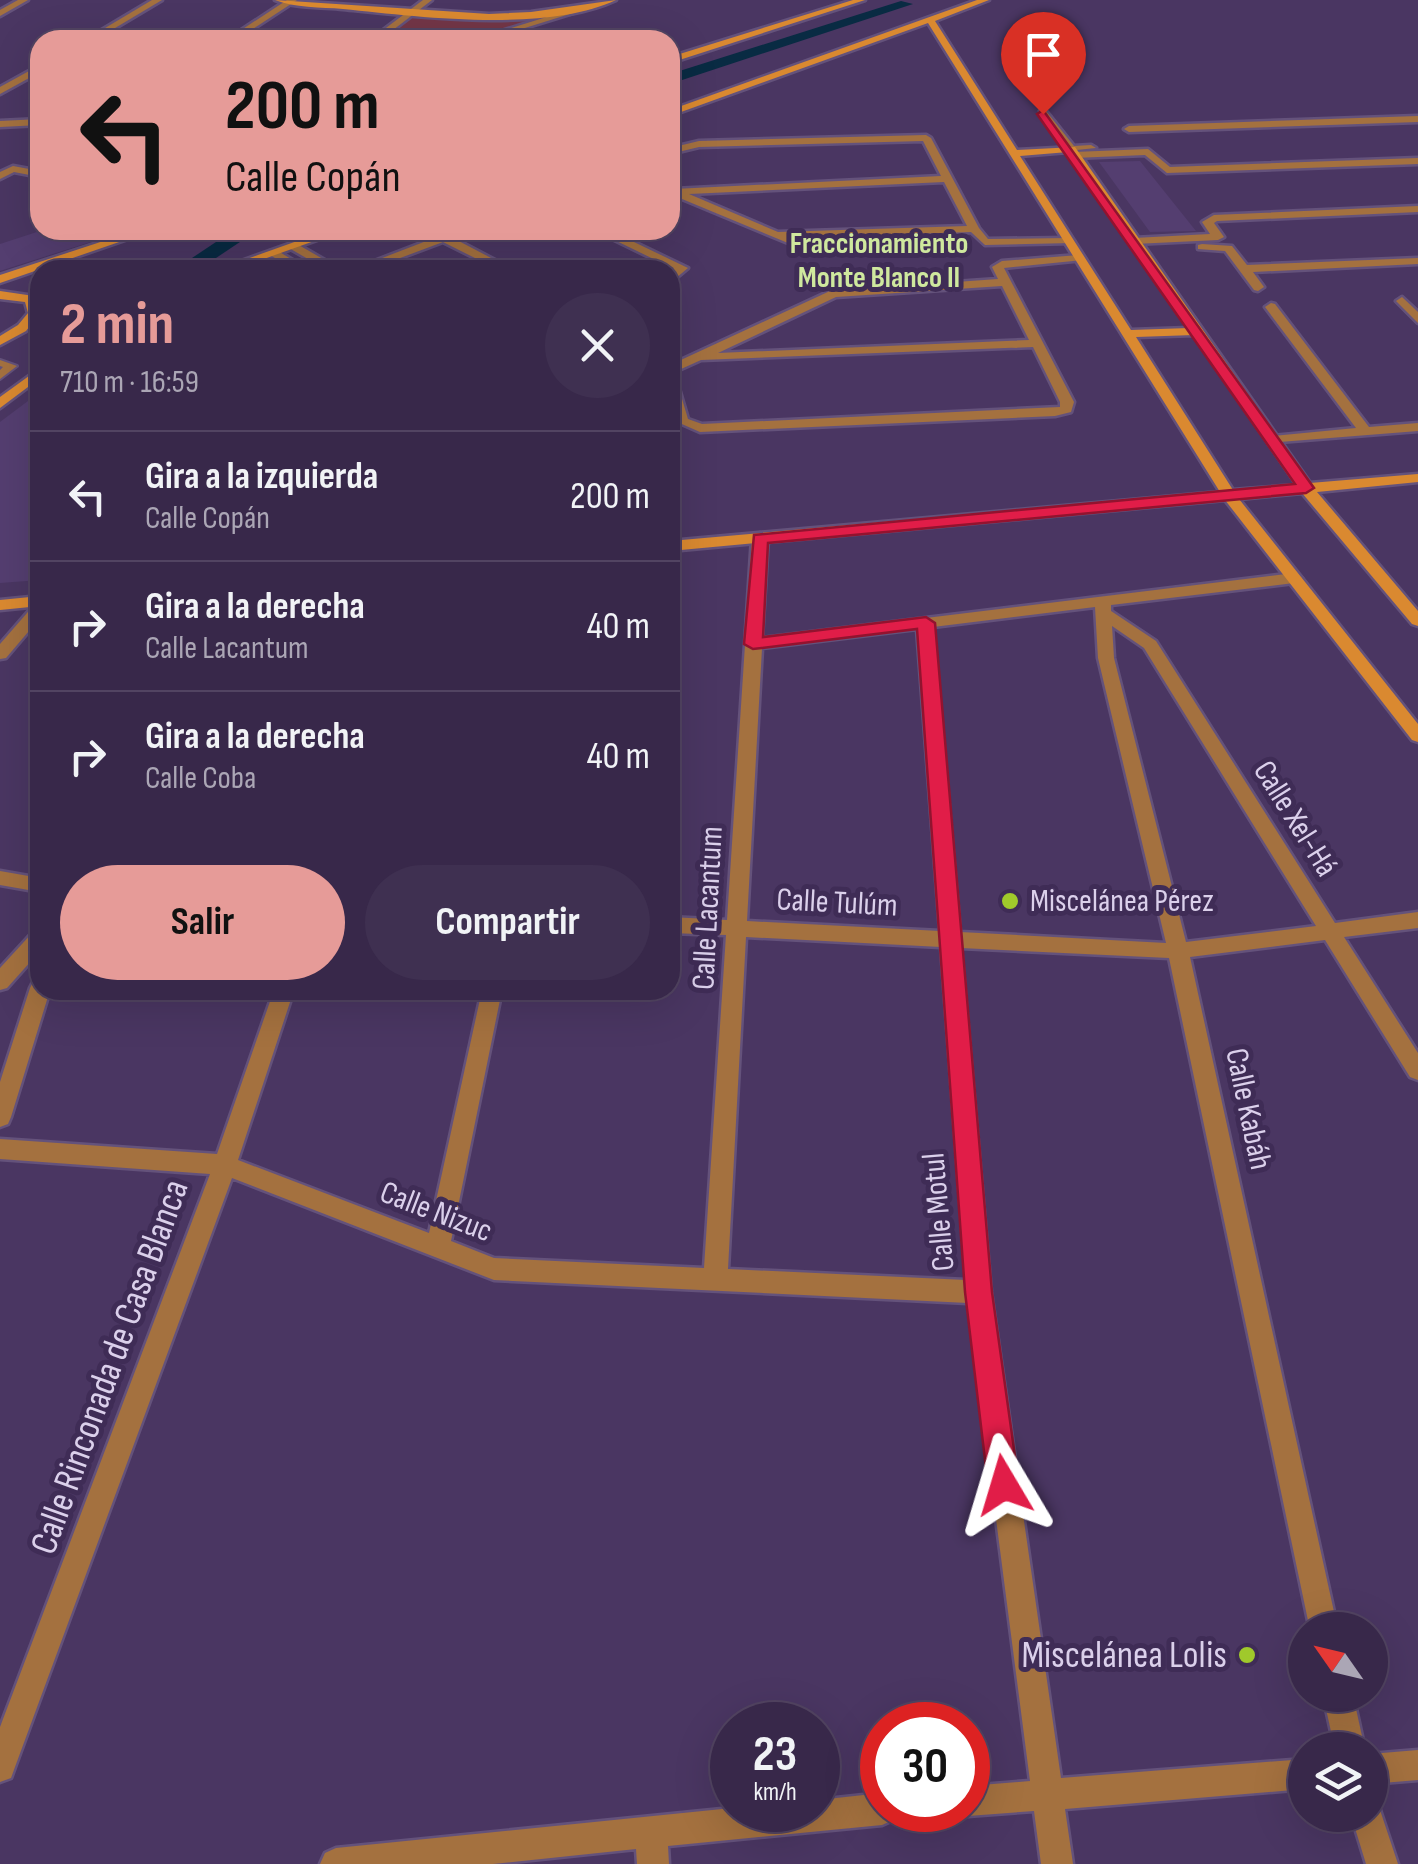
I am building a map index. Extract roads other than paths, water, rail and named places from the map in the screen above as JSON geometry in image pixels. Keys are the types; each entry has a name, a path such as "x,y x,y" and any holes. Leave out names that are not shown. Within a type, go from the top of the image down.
{"main road":[{"path":"278,0 514,15 612,0"},
{"path":"390,0 485,6 576,0"},
{"path":"680,58 861,0"},
{"path":"680,109 986,0"},
{"path":"930,20 1229,495 1418,736"},
{"path":"889,35 916,36 946,46"},
{"path":"683,95 740,88"},
{"path":"1012,153 1072,152 1306,488 1418,621"},
{"path":"62,260 118,240"},
{"path":"253,260 310,240"},
{"path":"70,256 76,260"},
{"path":"0,278 30,273"},
{"path":"0,295 30,299"},
{"path":"0,343 30,318"},
{"path":"1127,334 1197,331"},
{"path":"0,343 30,335"},
{"path":"0,404 30,380"},
{"path":"680,545 1418,478"},
{"path":"0,604 30,604"}],"street":[{"path":"0,13 24,0"},
{"path":"106,30 158,0"},
{"path":"246,30 292,0"},
{"path":"387,30 426,1"},
{"path":"511,30 591,6"},
{"path":"0,91 30,74"},
{"path":"1043,114 1072,152 1146,149"},
{"path":"1120,117 1167,170 1418,161"},
{"path":"1129,129 1418,119"},
{"path":"0,124 30,122"},
{"path":"680,149 700,144 926,138 974,230 986,242 997,245 1068,241"},
{"path":"0,176 13,169 30,172"},
{"path":"680,191 950,179"},
{"path":"680,194 810,247"},
{"path":"1258,287 1209,219 1418,209"},
{"path":"775,235 974,230"},
{"path":"385,260 439,240"},
{"path":"448,240 488,260"},
{"path":"622,240 665,260"},
{"path":"1137,245 1222,242"},
{"path":"293,246 318,260"},
{"path":"274,253 286,260"},
{"path":"680,415 682,422 700,428 1066,408 1067,402 1002,282 998,267 1006,263 1079,258"},
{"path":"1246,269 1418,262"},
{"path":"680,365 834,294 1002,282"},
{"path":"1402,301 1418,319"},
{"path":"1272,307 1363,428"},
{"path":"696,357 1036,343"},
{"path":"1269,436 1418,427"},
{"name":"Calle Lacantum","path":"714,1280 760,538"},
{"path":"753,644 926,623 1104,609 1294,578"},
{"name":"Calle Xel-Há","path":"1104,609 1150,645 1418,1071"},
{"name":"Calle Kabáh","path":"1104,609 1106,658 1178,951 1320,1612"},
{"path":"0,654 30,616"},
{"name":"Calle Motul","path":"926,623 978,1292 1044,1794 1057,1864"},
{"path":"0,878 30,882"},
{"name":"Calle Tulúm","path":"680,925 1178,951 1418,920"},
{"path":"0,982 30,948"},
{"path":"0,1117 36,1000"},
{"name":"Calle Rinconada de Casa Blanca","path":"0,1767 225,1164 281,1000"},
{"path":"438,1248 490,1000"},
{"name":"Calle Nizuc","path":"0,1148 225,1164 494,1269 978,1292"},
{"path":"1388,1768 1418,1765"},
{"path":"990,1799 1288,1775"},
{"path":"336,1864 860,1811"},
{"path":"651,1831 652,1864"},
{"path":"1373,1832 1382,1864"}],"lane":[{"path":"0,362 11,366 0,376"}],"waterway":[{"path":"680,76 906,4"},
{"path":"200,260 232,240"}],"place":[{"name":"Miscelánea Pérez","path":"1010,901"},
{"name":"Miscelánea Lolis","path":"1247,1655"}],"district":[{"name":"Fraccionamiento Monte Blanco II","path":"879,261"}]}
